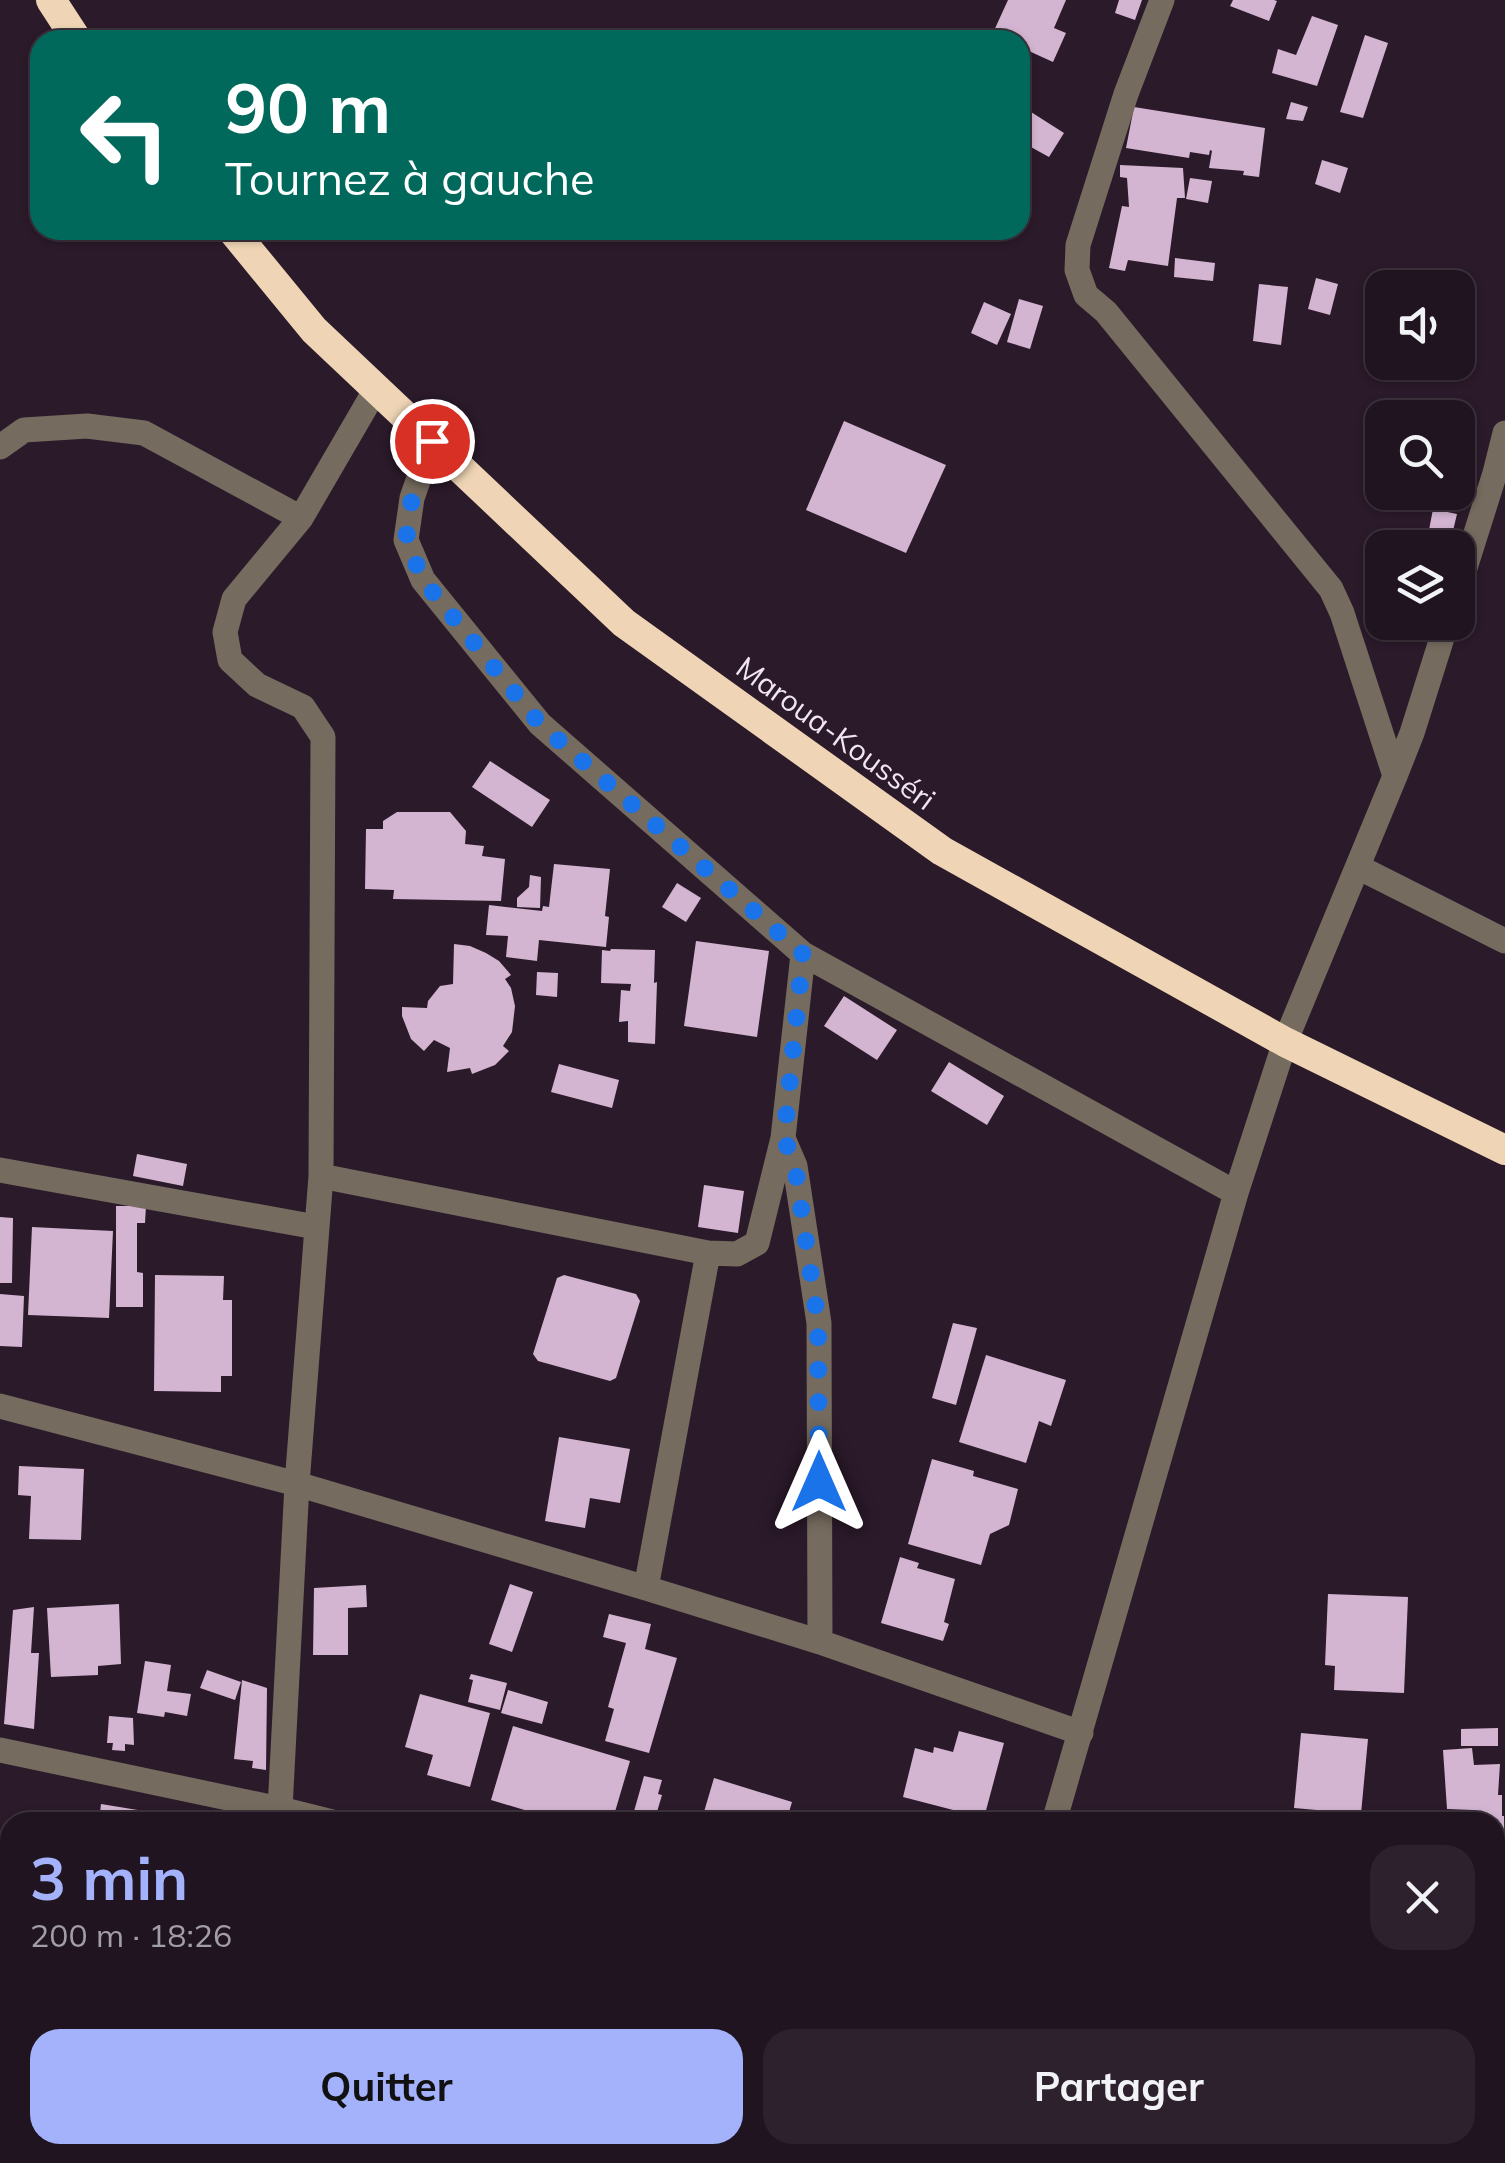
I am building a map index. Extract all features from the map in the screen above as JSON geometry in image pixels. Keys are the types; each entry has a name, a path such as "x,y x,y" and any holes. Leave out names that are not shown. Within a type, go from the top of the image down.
{"highway":[{"path":"51,0 70,30"},
{"name":"Maroua-Kousséri","path":"240,240 314,330 624,623 959,861 1285,1042 1505,1150"}],"street":[{"path":"1162,0 1126,94 1078,246 1077,270 1086,295 1118,326 1332,590 1395,776"},
{"path":"280,1810 297,1484 321,1176 323,736 303,706 256,684 230,660 225,632 234,599 301,518 376,388"},
{"path":"0,447 24,430 87,426 144,433 301,518"},
{"path":"1475,536 1505,433"},
{"path":"432,441 412,498 406,540 423,580 540,724 803,954 1236,1193"},
{"path":"1057,1812 1236,1193 1285,1042 1412,733 1441,640"},
{"path":"1358,867 1505,940"},
{"path":"321,1176 708,1253 737,1254 757,1242 784,1138 803,954"},
{"path":"784,1138 795,1166 818,1323 820,1642"},
{"path":"0,1170 316,1226"},
{"path":"646,1588 708,1253"},
{"path":"0,1406 297,1484 646,1588 820,1642 1081,1733"},
{"path":"0,1750 289,1812"}],"building":[{"path":"1008,0 1066,0 1054,28 1066,33 1053,62 1030,52 1030,30 994,30"},
{"path":"1119,0 1142,0 1135,20 1115,13"},
{"path":"1233,0 1277,1 1269,21 1230,6"},
{"path":"1312,16 1338,25 1317,86 1272,73 1278,49 1296,55"},
{"path":"1365,35 1388,43 1363,118 1340,112"},
{"path":"1291,102 1308,107 1303,121 1286,119"},
{"path":"1134,107 1265,128 1259,177 1243,175 1244,171 1209,168 1210,150 1209,155 1190,152 1189,158 1126,148"},
{"path":"1030,111 1064,133 1049,157 1030,147"},
{"path":"1322,160 1348,168 1340,193 1315,184"},
{"path":"1120,165 1183,168 1185,198 1177,198 1168,266 1128,260 1125,271 1109,268 1122,206 1129,207 1127,178 1120,177"},
{"path":"1190,178 1212,181 1208,203 1186,199"},
{"path":"1175,258 1215,263 1213,281 1174,277"},
{"path":"1316,278 1338,284 1330,315 1308,309"},
{"path":"1259,284 1288,287 1281,345 1253,341"},
{"path":"1019,299 1043,306 1030,349 1007,342"},
{"path":"984,302 1011,314 997,345 971,333"},
{"path":"844,421 946,465 906,553 806,510"},
{"path":"1433,510 1457,514 1453,530 1429,530"},
{"path":"490,761 550,800 532,827 472,787"},
{"path":"397,812 450,812 466,831 465,844 484,846 482,856 505,859 501,901 393,899 394,890 365,889 366,829 383,829 383,821"},
{"path":"554,864 610,869 606,947 539,940 537,961 506,957 508,936 486,935 489,905 542,911 543,906 549,907"},
{"path":"530,875 541,877 540,908 517,907 517,898 529,887"},
{"path":"677,883 701,898 686,922 662,907"},
{"path":"696,941 769,951 757,1037 684,1026"},
{"path":"454,944 486,953 511,975 505,979 515,1006 512,1032 503,1046 509,1051 495,1065 472,1074 470,1068 447,1072 450,1048 434,1040 424,1051 411,1039 402,1016 402,1007 427,1008 440,986 453,984"},
{"path":"602,950 655,950 655,1044 628,1042 628,1021 619,1022 621,990 630,991 631,984 601,983"},
{"path":"537,972 558,973 557,997 536,995"},
{"path":"844,996 897,1030 877,1060 824,1026"},
{"path":"949,1062 1004,1096 987,1125 931,1091"},
{"path":"559,1064 619,1080 612,1108 551,1092"},
{"path":"137,1154 187,1164 183,1186 133,1176"},
{"path":"704,1185 744,1191 738,1233 698,1227"},
{"path":"116,1206 146,1206 145,1223 137,1223 137,1272 143,1273 143,1307 116,1307"},
{"path":"0,1217 13,1218 12,1283 0,1283"},
{"path":"32,1227 113,1231 109,1318 28,1315"},
{"path":"155,1275 224,1276 223,1300 232,1300 232,1376 221,1376 221,1392 154,1391"},
{"path":"564,1275 636,1294 640,1301 616,1378 610,1381 538,1361 533,1354 557,1278"},
{"path":"0,1294 24,1296 22,1347 0,1346"},
{"path":"953,1323 977,1328 956,1405 932,1398"},
{"path":"986,1355 1066,1380 1051,1426 1039,1421 1026,1463 959,1442"},
{"path":"559,1437 630,1449 620,1503 590,1498 585,1528 545,1521"},
{"path":"932,1459 1018,1489 1009,1525 990,1534 981,1565 908,1544"},
{"path":"19,1466 84,1469 81,1540 29,1539 31,1496 18,1495"},
{"path":"900,1557 919,1563 917,1568 955,1579 943,1641 881,1623"},
{"path":"510,1584 533,1592 512,1652 489,1644"},
{"path":"366,1585 367,1607 348,1608 348,1655 313,1655 314,1588"},
{"path":"1328,1594 1408,1597 1404,1693 1334,1690 1335,1666 1325,1665"},
{"path":"119,1604 121,1664 98,1666 98,1675 51,1677 47,1608"},
{"path":"34,1607 31,1653 39,1653 34,1729 4,1724 13,1610"},
{"path":"609,1614 651,1624 645,1649 677,1658 649,1753 605,1741 614,1709 608,1707 626,1643 603,1637"},
{"path":"145,1661 171,1665 167,1691 191,1694 187,1716 137,1713"},
{"path":"207,1670 241,1682 235,1700 200,1688"},
{"path":"471,1674 507,1683 500,1710 468,1702"},
{"path":"242,1680 267,1688 266,1770 252,1768 253,1761 234,1759"},
{"path":"508,1690 548,1702 542,1724 501,1713"},
{"path":"420,1694 490,1713 470,1787 427,1775 433,1755 405,1747"},
{"path":"109,1716 133,1718 134,1745 125,1744 125,1751 112,1750 113,1743 107,1743"},
{"path":"513,1726 630,1761 615,1812 531,1812 491,1800"},
{"path":"1498,1728 1498,1746 1461,1746 1461,1729"},
{"path":"959,1731 1004,1743 986,1812 961,1812 903,1797 915,1748 933,1753 934,1747 953,1752"},
{"path":"1301,1733 1368,1739 1361,1812 1294,1808"},
{"path":"1472,1748 1474,1765 1500,1764 1498,1795 1502,1795 1502,1812 1447,1809 1443,1750"},
{"path":"644,1776 662,1780 657,1812 634,1812"},
{"path":"714,1778 792,1802 789,1812 704,1812"},
{"path":"101,1804 150,1812 100,1812"}],"route":[{"path":"432,441 412,498 406,540 423,580 540,724 803,954 784,1138 795,1166 802,1203 818,1323 819,1482"}]}
